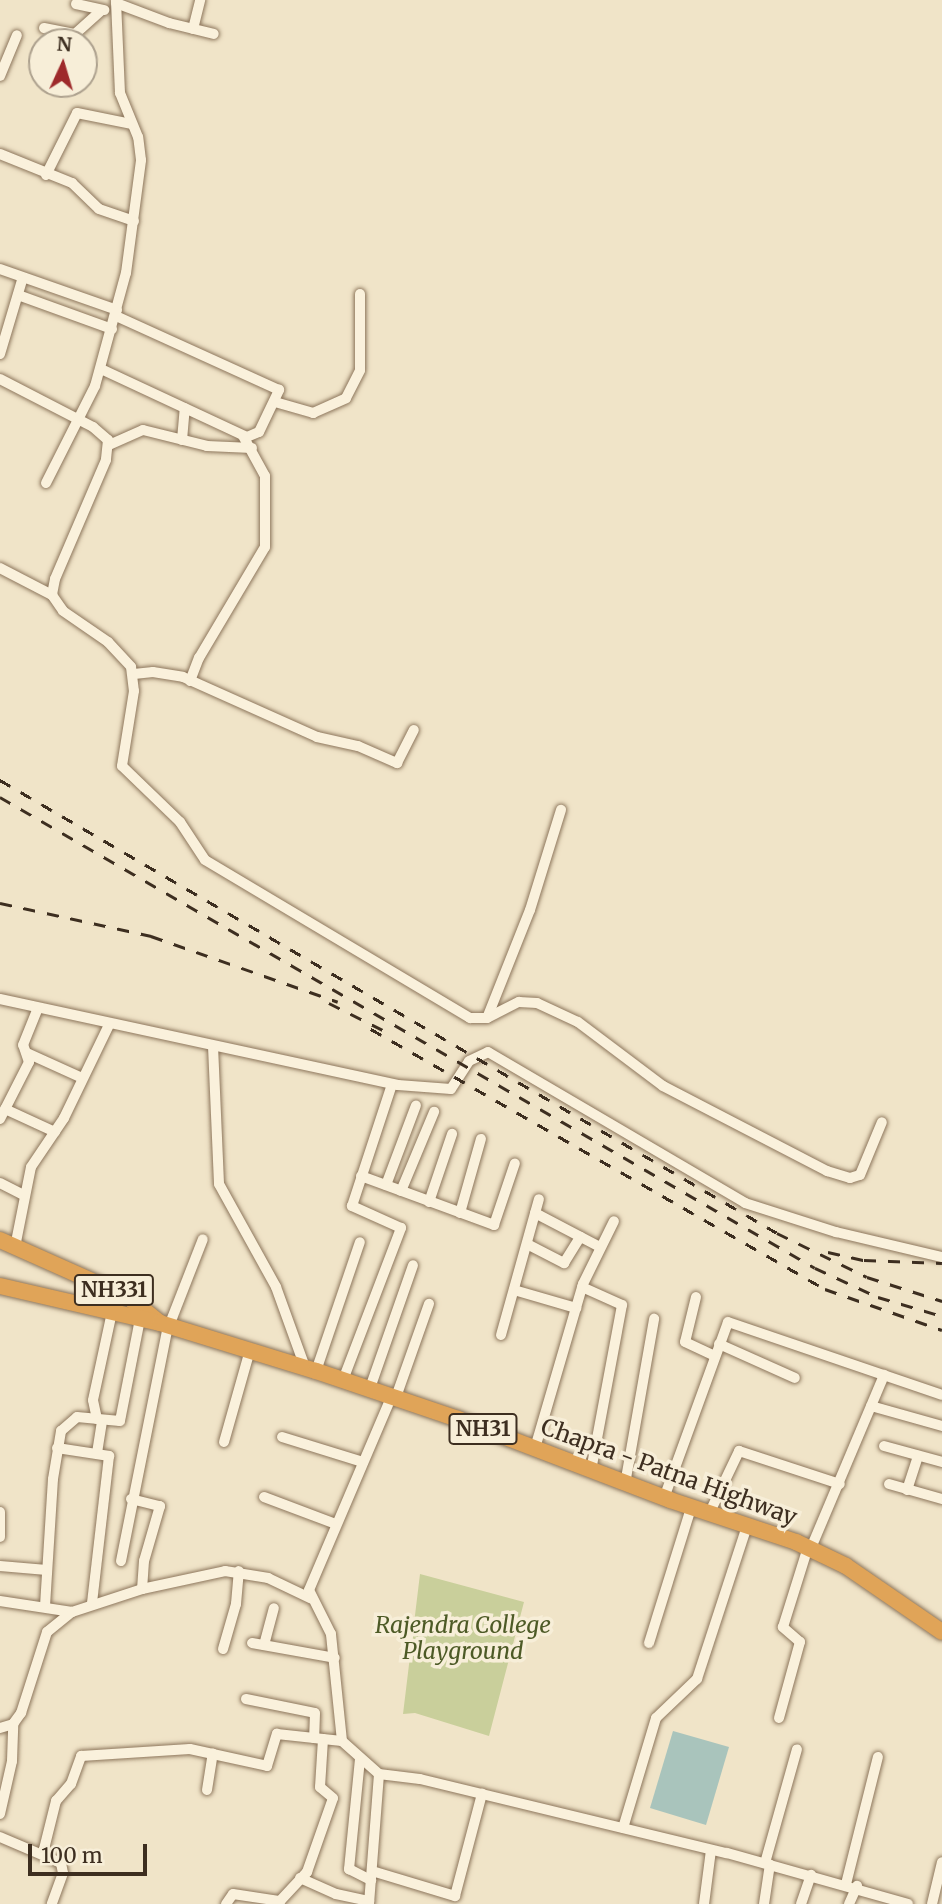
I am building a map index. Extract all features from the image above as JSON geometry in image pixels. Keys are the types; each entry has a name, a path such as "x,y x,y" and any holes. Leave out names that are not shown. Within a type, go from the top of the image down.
{"highway":[{"name":"NH331","path":"8,1241 128,1297 166,1325"},
{"name":"Chapra - Patna Highway","path":"0,1286 166,1325 370,1388 625,1484 809,1548 846,1566 942,1632"}],"street":[{"path":"193,29 200,0"},
{"path":"76,4 102,10"},
{"path":"46,483 101,369 117,313 134,220 141,160 120,93 117,5"},
{"path":"82,28 102,10 117,5 214,34"},
{"path":"0,76 17,35"},
{"path":"46,175 77,113 131,124"},
{"path":"0,154 77,186 99,209 134,220"},
{"path":"0,269 117,313 168,343 277,387 275,402 259,432 243,436"},
{"path":"0,354 22,279"},
{"path":"275,402 314,413 346,398 360,370 360,294"},
{"path":"18,295 112,329"},
{"path":"101,369 243,436 265,476 265,547 199,658 190,681"},
{"path":"0,379 101,432 108,445"},
{"path":"182,440 185,408"},
{"path":"52,595 55,579 108,445 143,430 182,440 251,448"},
{"path":"0,568 52,595 63,611 120,652 134,674 122,766 180,822 200,856 466,1016 487,1018 511,1005 537,1003 578,1022 673,1092 794,1157 844,1177 859,1175 882,1122"},
{"path":"134,674 153,671 190,681 317,737 358,746 397,762 414,730"},
{"path":"487,1018 530,910 561,810"},
{"path":"0,999 109,1025 392,1084 451,1089 469,1061 480,1053 491,1053 566,1102 745,1203 836,1232 942,1257"},
{"path":"38,1008 23,1045 29,1062 3,1114 55,1132"},
{"path":"8,1241 35,1158 55,1132 109,1025"},
{"path":"213,1046 219,1184 276,1287 311,1369"},
{"path":"27,1054 82,1078"},
{"path":"343,1380 401,1228 352,1210 392,1084"},
{"path":"386,1185 416,1105"},
{"path":"401,1191 435,1112"},
{"path":"429,1202 452,1134"},
{"path":"460,1213 481,1139"},
{"path":"361,1176 496,1224 515,1163"},
{"path":"0,1183 24,1195"},
{"path":"501,1335 539,1199"},
{"path":"535,1213 600,1247"},
{"path":"535,1448 582,1287 614,1221"},
{"path":"0,1233 8,1241 93,1281"},
{"path":"527,1244 566,1263 580,1237"},
{"path":"121,1561 166,1325 203,1239"},
{"path":"311,1369 360,1242"},
{"path":"0,1247 58,1272 93,1281"},
{"path":"370,1388 413,1265"},
{"path":"582,1287 622,1305 591,1471"},
{"path":"514,1290 576,1308"},
{"path":"695,1297 685,1342 715,1356"},
{"path":"310,1598 310,1585 394,1396 429,1304"},
{"path":"97,1453 99,1420 93,1400 112,1312"},
{"path":"45,1606 57,1448 68,1421 77,1417 121,1420 139,1319"},
{"path":"625,1484 654,1319"},
{"path":"664,1498 727,1323 734,1322 942,1395"},
{"path":"719,1344 795,1378"},
{"path":"224,1442 250,1350"},
{"path":"779,1718 800,1642 783,1627 809,1548 884,1375"},
{"path":"871,1406 942,1426"},
{"path":"282,1437 363,1462"},
{"path":"884,1446 942,1462"},
{"path":"57,1448 109,1457 92,1604"},
{"path":"709,1514 739,1451 839,1484"},
{"path":"908,1490 918,1455"},
{"path":"889,1485 942,1499"},
{"path":"264,1497 336,1524"},
{"path":"131,1499 160,1507 143,1565 142,1589"},
{"path":"649,1643 691,1508"},
{"path":"0,1512 0,1537"},
{"path":"623,1828 656,1718 697,1679 747,1526"},
{"path":"0,1566 47,1570"},
{"path":"223,1649 236,1604 239,1572"},
{"path":"0,1814 12,1761 13,1724 21,1713 41,1641 56,1621 92,1604 202,1574 239,1572 268,1578 310,1598 328,1624 335,1658 342,1741"},
{"path":"0,1601 72,1612"},
{"path":"274,1608 258,1644 335,1658"},
{"path":"226,1904 233,1894 280,1901 299,1878 318,1847 332,1800 320,1787 315,1713 247,1699"},
{"path":"0,1728 13,1724"},
{"path":"43,1853 54,1803 71,1784 81,1756 181,1749 213,1753 267,1766 278,1734 342,1741 379,1774 482,1794 623,1828 851,1885 880,1899 908,1904"},
{"path":"764,1904 767,1864 797,1749"},
{"path":"206,1790 213,1753"},
{"path":"849,1904 877,1757"},
{"path":"360,1759 349,1869 454,1896 482,1794"},
{"path":"299,1878 336,1894 369,1903 379,1774"},
{"path":"0,1837 58,1860 63,1869 52,1904"},
{"path":"704,1904 711,1850"},
{"path":"932,1904 942,1862"},
{"path":"801,1904 811,1875"}],"green space":[{"name":"Rajendra College Playground","path":"420,1574 524,1602 489,1736 415,1713 403,1714"}],"water":[{"path":"673,1731 729,1747 706,1825 650,1808"}],"railway":[{"path":"0,780 777,1233 867,1277 942,1301"},
{"path":"0,797 815,1268 878,1297 942,1316"},
{"path":"0,903 151,936 338,1002"},
{"path":"329,1003 383,1030"},
{"path":"371,1029 825,1289 942,1330"},
{"path":"828,1252 864,1260 942,1263"}]}
